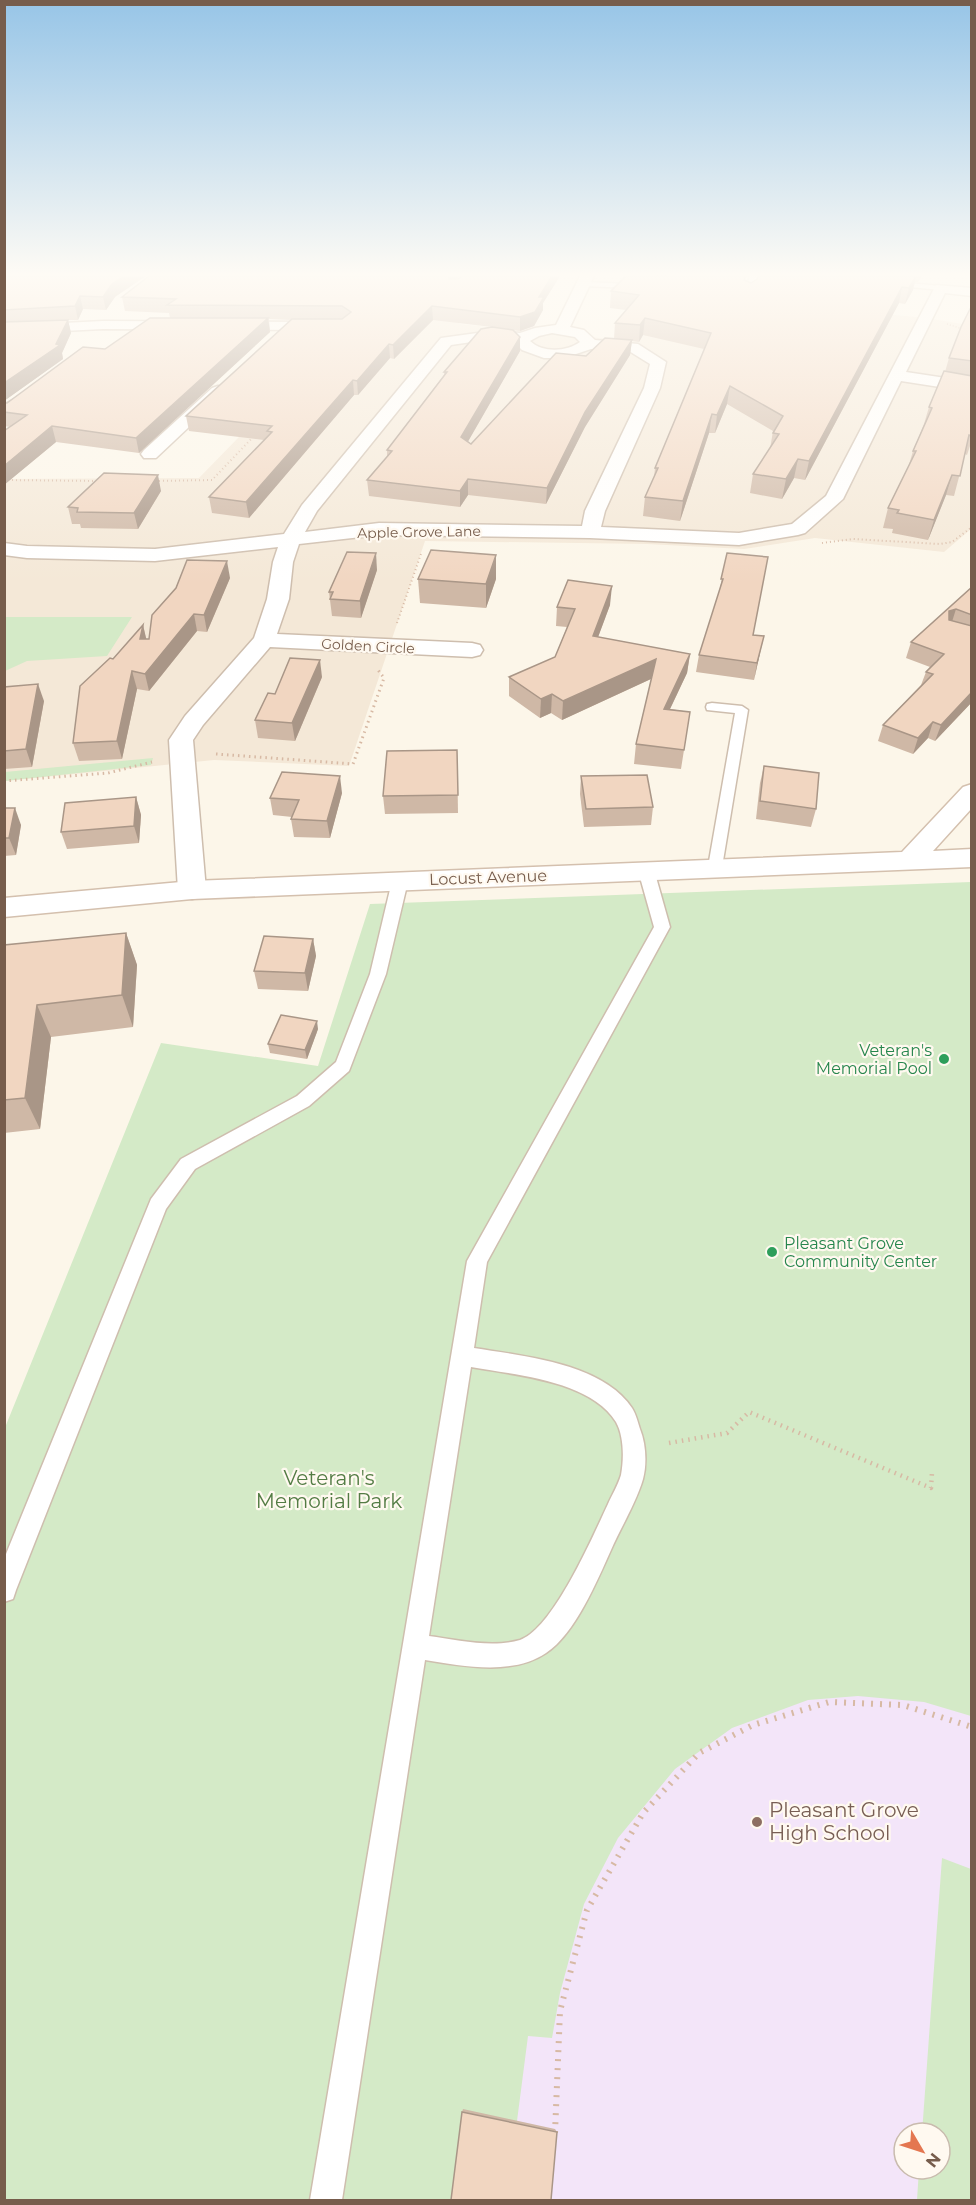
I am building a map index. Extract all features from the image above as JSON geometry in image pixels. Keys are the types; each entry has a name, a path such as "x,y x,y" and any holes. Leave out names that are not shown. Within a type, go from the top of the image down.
{"street":[{"path":"192,890 181,740 193,721 264,640 278,599 283,562 290,540 309,509 416,379"},
{"path":"590,532 595,511 654,379"},
{"name":"Apple Grove Lane","path":"4,549 27,552 155,555 379,529 590,532 739,539 798,529 834,499 894,379"},
{"path":"921,379 972,387"},
{"path":"150,454 229,381"},
{"name":"Golden Circle","path":"264,640 472,650"},
{"path":"911,859 972,792"},
{"name":"Locust Avenue","path":"4,908 192,890 972,858"}],"lane":[{"path":"712,707 742,710 715,867"},
{"path":"326,2200 477,1261 662,927 646,870"},
{"path":"4,1590 158,1205 188,1164 303,1101 343,1066 378,974 400,881"},
{"path":"415,1646 466,1653 489,1653 522,1652 538,1646 568,1610 632,1477 635,1459 634,1442 623,1415 592,1386 576,1378 552,1371 461,1356"}],"path":[{"path":"155,481 212,480 260,430"},
{"path":"4,480 109,481"},
{"path":"396,626 422,552"},
{"path":"216,754 353,764 384,678 375,666"},
{"path":"4,781 108,773 159,760"},
{"path":"669,1443 728,1433 749,1412 931,1488 932,1472"},
{"path":"555,2145 560,2011 587,1910 644,1813 699,1752 753,1725 829,1702 903,1705 972,1727"}],"shaded area":[{"path":"295,379 971,379 971,529 944,552 815,538 744,549 647,544 425,541 349,766 214,760 5,781 4,479 199,478"},
{"name":"Pleasant Grove High School","path":"667,1515 971,1629 971,2200 443,2200"}],"green space":[{"path":"5,617 132,617 107,656 27,661 5,671"},
{"path":"153,758 151,765 5,781 5,772"},
{"name":"Veteran's Memorial Park","path":"971,882 971,1716 924,1702 858,1696 808,1700 732,1728 675,1769 618,1838 584,1904 560,1993 552,2038 528,2036 517,2121 451,2200 5,2200 4,1430 161,1043 318,1066 370,904"},
{"path":"942,1858 971,1869 971,2200 917,2200 918,2181 952,2181 952,2121 923,2121"}],"building":[{"path":"40,379 201,379 136,438 52,426 4,466 4,431 27,415 4,412 4,403"},
{"path":"227,379 359,379 353,380 246,502 209,497 272,432 267,431 272,426 186,416"},
{"path":"442,379 495,379 461,437 471,444 532,379 607,379 585,412 547,488 468,479 460,491 367,480 392,451 387,450"},
{"path":"692,379 853,379 809,461 798,459 786,479 753,474 779,434 773,433 783,416 730,386 717,415 712,414 683,501 645,497 658,468 655,468"},
{"path":"941,379 972,379 972,436 969,435 960,476 952,475 934,520 897,513 899,510 888,508 916,451 913,451 932,408 929,407"},
{"path":"104,473 158,475 134,513 77,512 78,508 68,507"},
{"path":"431,550 496,555 486,584 418,579"},
{"path":"347,552 376,553 360,601 330,599 333,592 329,592"},
{"path":"727,553 768,557 753,635 764,636 757,663 699,655 723,579 721,579"},
{"path":"187,560 227,561 204,615 194,614 145,674 132,671 117,741 73,743 80,686 110,658 113,659 143,625 140,639 149,639 152,615 176,588"},
{"path":"568,580 612,586 593,636 690,654 664,709 690,712 684,750 636,744 656,659 563,701 552,694 541,699 509,677 555,657 575,609 557,607"},
{"path":"972,587 972,615 956,609 949,611 949,620 972,626 972,692 941,725 933,722 918,738 883,725 933,674 926,672 944,654 911,642"},
{"path":"290,658 320,660 292,723 255,720 268,693 275,694"},
{"path":"38,684 26,749 4,751 4,687"},
{"path":"457,750 458,795 383,796 387,751"},
{"path":"764,766 819,773 816,809 760,801"},
{"path":"282,772 340,776 327,821 291,819 299,800 270,798"},
{"path":"647,775 653,807 586,809 581,776"},
{"path":"136,797 134,826 61,832 65,803"},
{"path":"4,808 15,808 9,838 4,838"},
{"path":"126,933 122,995 37,1005 25,1098 4,1100 4,945"},
{"path":"264,936 313,939 305,973 254,971"},
{"path":"281,1015 317,1021 305,1050 268,1044"},
{"path":"462,2112 557,2132 551,2200 451,2200"}],"place":[{"name":"Veteran's Memorial Pool","path":"944,1059"},
{"name":"Pleasant Grove Community Center","path":"772,1252"},
{"name":"Pleasant Grove High School","path":"757,1822"}]}
